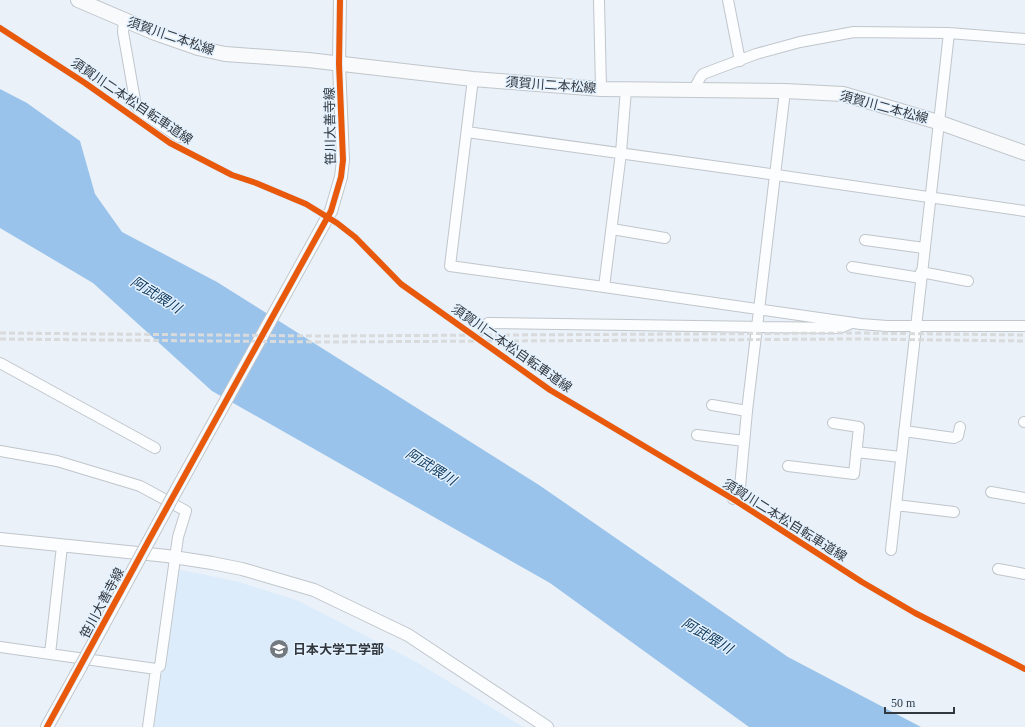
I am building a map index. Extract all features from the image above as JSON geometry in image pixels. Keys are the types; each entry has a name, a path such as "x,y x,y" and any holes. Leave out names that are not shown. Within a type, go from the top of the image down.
{"main road":[{"name":"須賀川二本松線","path":"78,0 176,40 198,48 225,54 308,60 473,79 601,89 785,91 843,94 938,122 1025,153"}],"street":[{"path":"332,0 339,64"},
{"path":"339,64 340,0"},
{"path":"599,0 601,89"},
{"path":"728,0 740,60"},
{"path":"124,20 123,32 136,106 139,110 179,137"},
{"path":"693,91 703,74 756,54 800,42 854,32 949,33 1025,39"},
{"path":"891,550 949,33"},
{"name":"笹川大善寺線","path":"47,727 177,489 332,211 341,177 343,160 339,64"},
{"path":"473,79 450,266 854,323 887,326 1025,326"},
{"path":"604,287 621,153 626,89"},
{"path":"732,499 738,493 740,487 747,411 785,91"},
{"path":"467,132 774,174 1025,211"},
{"path":"612,229 665,238"},
{"path":"865,240 924,248"},
{"path":"852,267 968,281"},
{"path":"488,322 840,328 854,323"},
{"path":"0,363 155,448"},
{"path":"712,405 747,411"},
{"path":"788,466 854,474 859,427 833,423"},
{"path":"904,431 954,438 958,436 960,427"},
{"path":"697,435 744,441"},
{"path":"0,451 57,461 140,486 186,511 178,537 160,666 156,669 148,727"},
{"path":"856,452 901,457"},
{"path":"991,492 1025,498"},
{"path":"896,505 954,512"},
{"path":"0,539 175,557 212,563 242,569 314,590 408,635 547,727"},
{"path":"50,654 62,546"},
{"path":"998,569 1025,574"},
{"path":"0,647 156,669"}],"shaded area":[{"name":"日本大学工学部","path":"177,569 239,582 299,601 420,664 523,727 154,727"}],"water":[{"name":"阿武隈川","path":"0,89 27,103 80,141 95,194 122,232 217,282 539,485 788,657 921,727 749,727 550,583 212,391 93,283 0,228"}],"railway":[{"path":"0,333 322,336 858,333 1025,335"},
{"path":"0,339 322,342 858,339 1025,341"}],"cycle path":[{"path":"47,727 331,211 341,177 343,160 339,64 340,0"},
{"name":"須賀川二本松自転車道線","path":"0,28 85,83 170,143 232,175 256,183 306,204 337,223 355,237 401,284 550,390 733,499 862,582 915,613 1025,669"}],"place":[{"name":"日本大学工学部","path":"279,649"}]}
